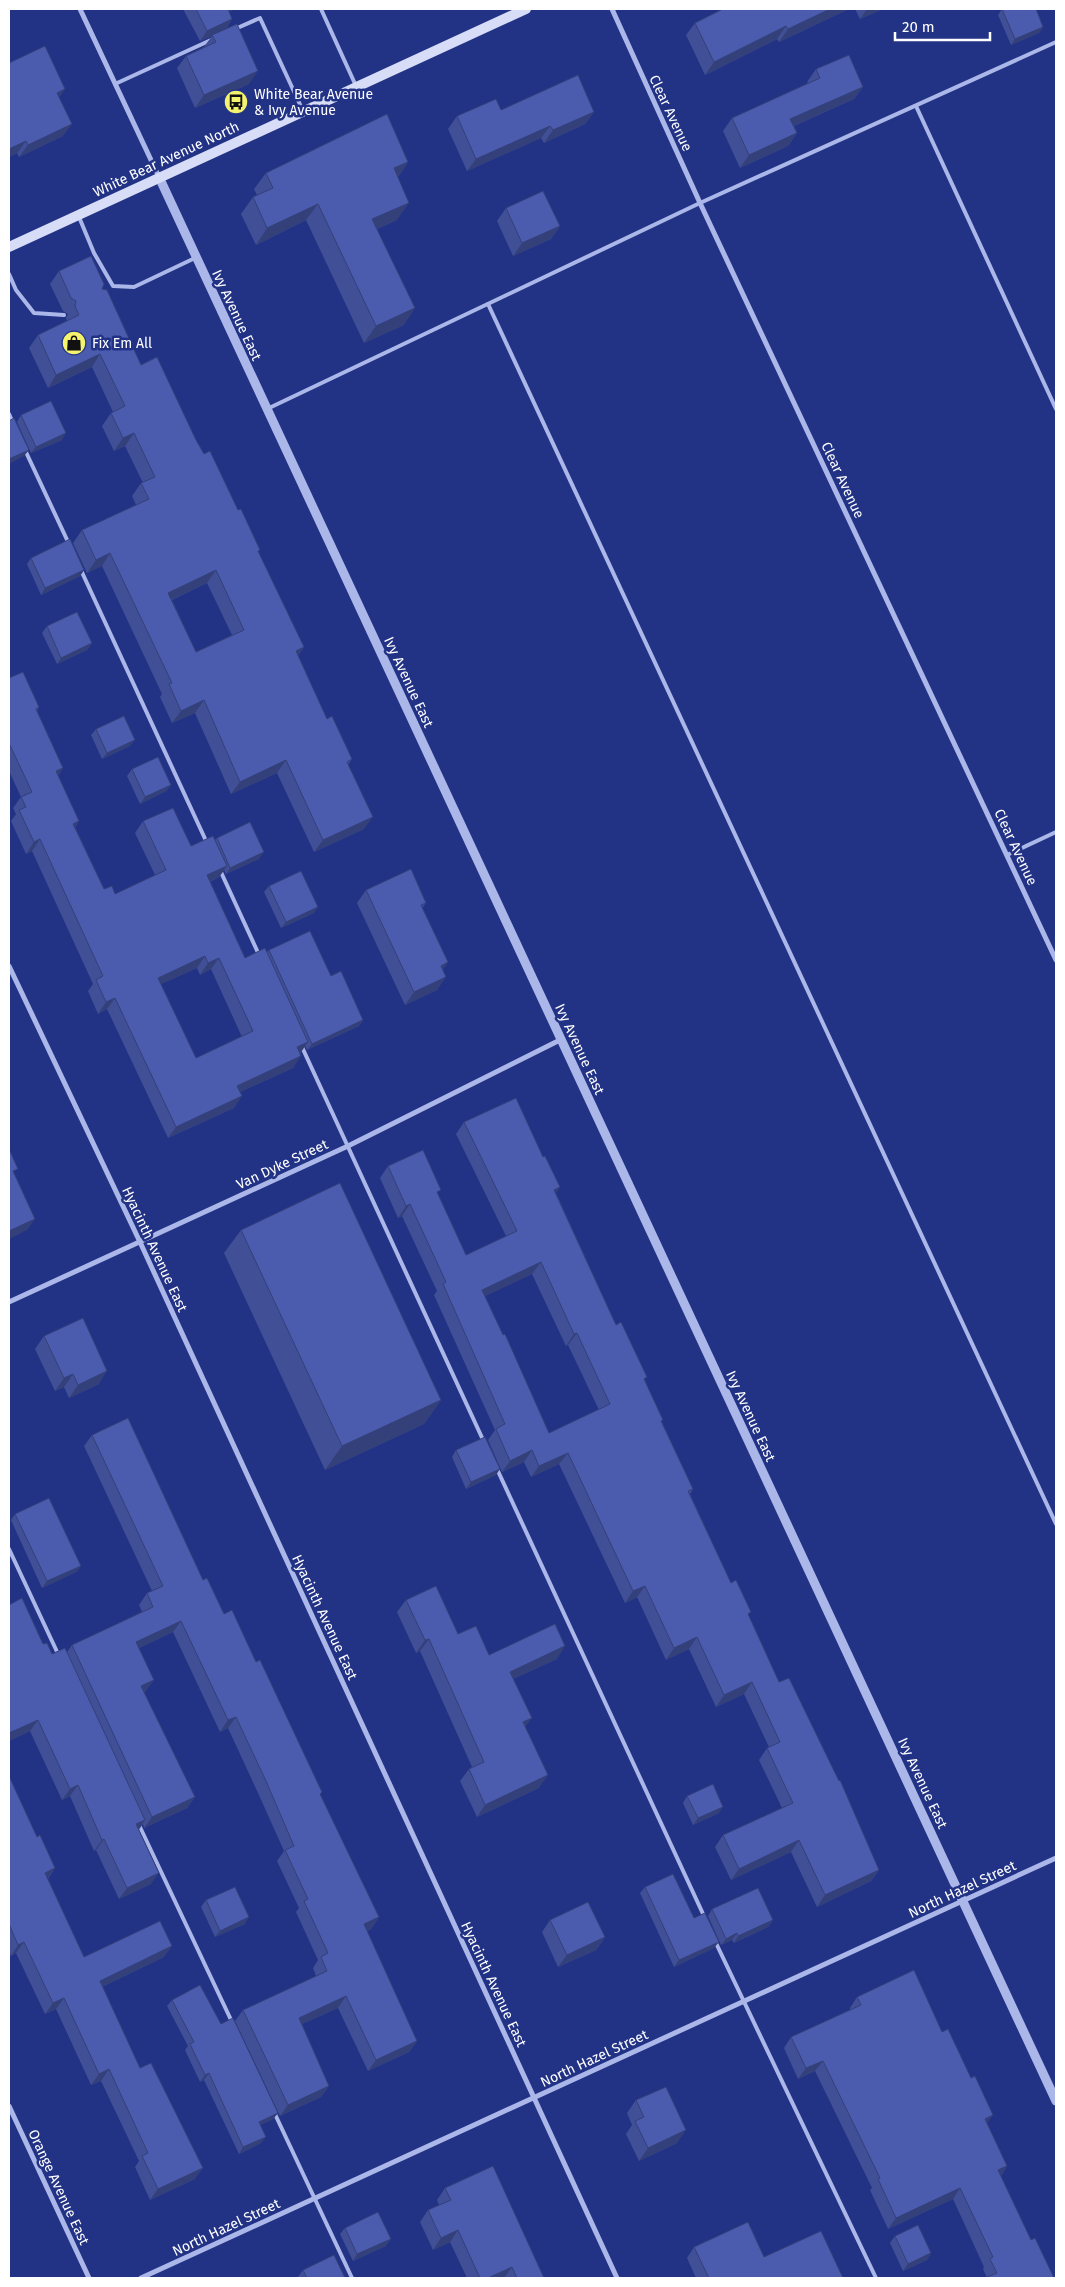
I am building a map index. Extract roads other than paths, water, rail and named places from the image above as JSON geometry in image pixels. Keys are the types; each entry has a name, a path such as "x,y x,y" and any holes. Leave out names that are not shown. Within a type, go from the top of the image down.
{"main road":[{"name":"White Bear Avenue North","path":"9,247 526,9"}],"street":[{"name":"Ivy Avenue East","path":"80,9 1056,2101"},
{"name":"Clear Avenue","path":"612,9 700,203 1056,960"},
{"name":"Hyacinth Avenue East","path":"9,966 140,1242 617,2278"},
{"name":"Van Dyke Street","path":"9,1302 348,1146 560,1040"},
{"name":"North Hazel Street","path":"141,2278 1056,1858"},
{"name":"Orange Avenue East","path":"9,2106 89,2278"}],"lane":[{"path":"321,9 356,86"},
{"path":"233,30 260,18 303,111"},
{"path":"115,84 215,38"},
{"path":"266,410 700,203 1056,42"},
{"path":"916,106 1056,409"},
{"path":"78,215 94,253 113,286"},
{"path":"108,290 113,286 134,287 196,258"},
{"path":"9,274 16,290 34,313 64,315"},
{"path":"488,304 1056,1524"},
{"path":"9,414 17,432"},
{"path":"21,441 72,550"},
{"path":"76,559 210,848"},
{"path":"1007,855 1056,832"},
{"path":"218,866 264,966"},
{"path":"298,1038 485,1444"},
{"path":"494,1462 706,1922"},
{"path":"9,1549 60,1658"},
{"path":"136,1820 234,2027"},
{"path":"715,1940 876,2278"},
{"path":"273,2108 352,2278"}],"place":[{"name":"White Bear Avenue & Ivy Avenue","path":"236,102"},
{"name":"Fix Em All","path":"74,343"}]}
